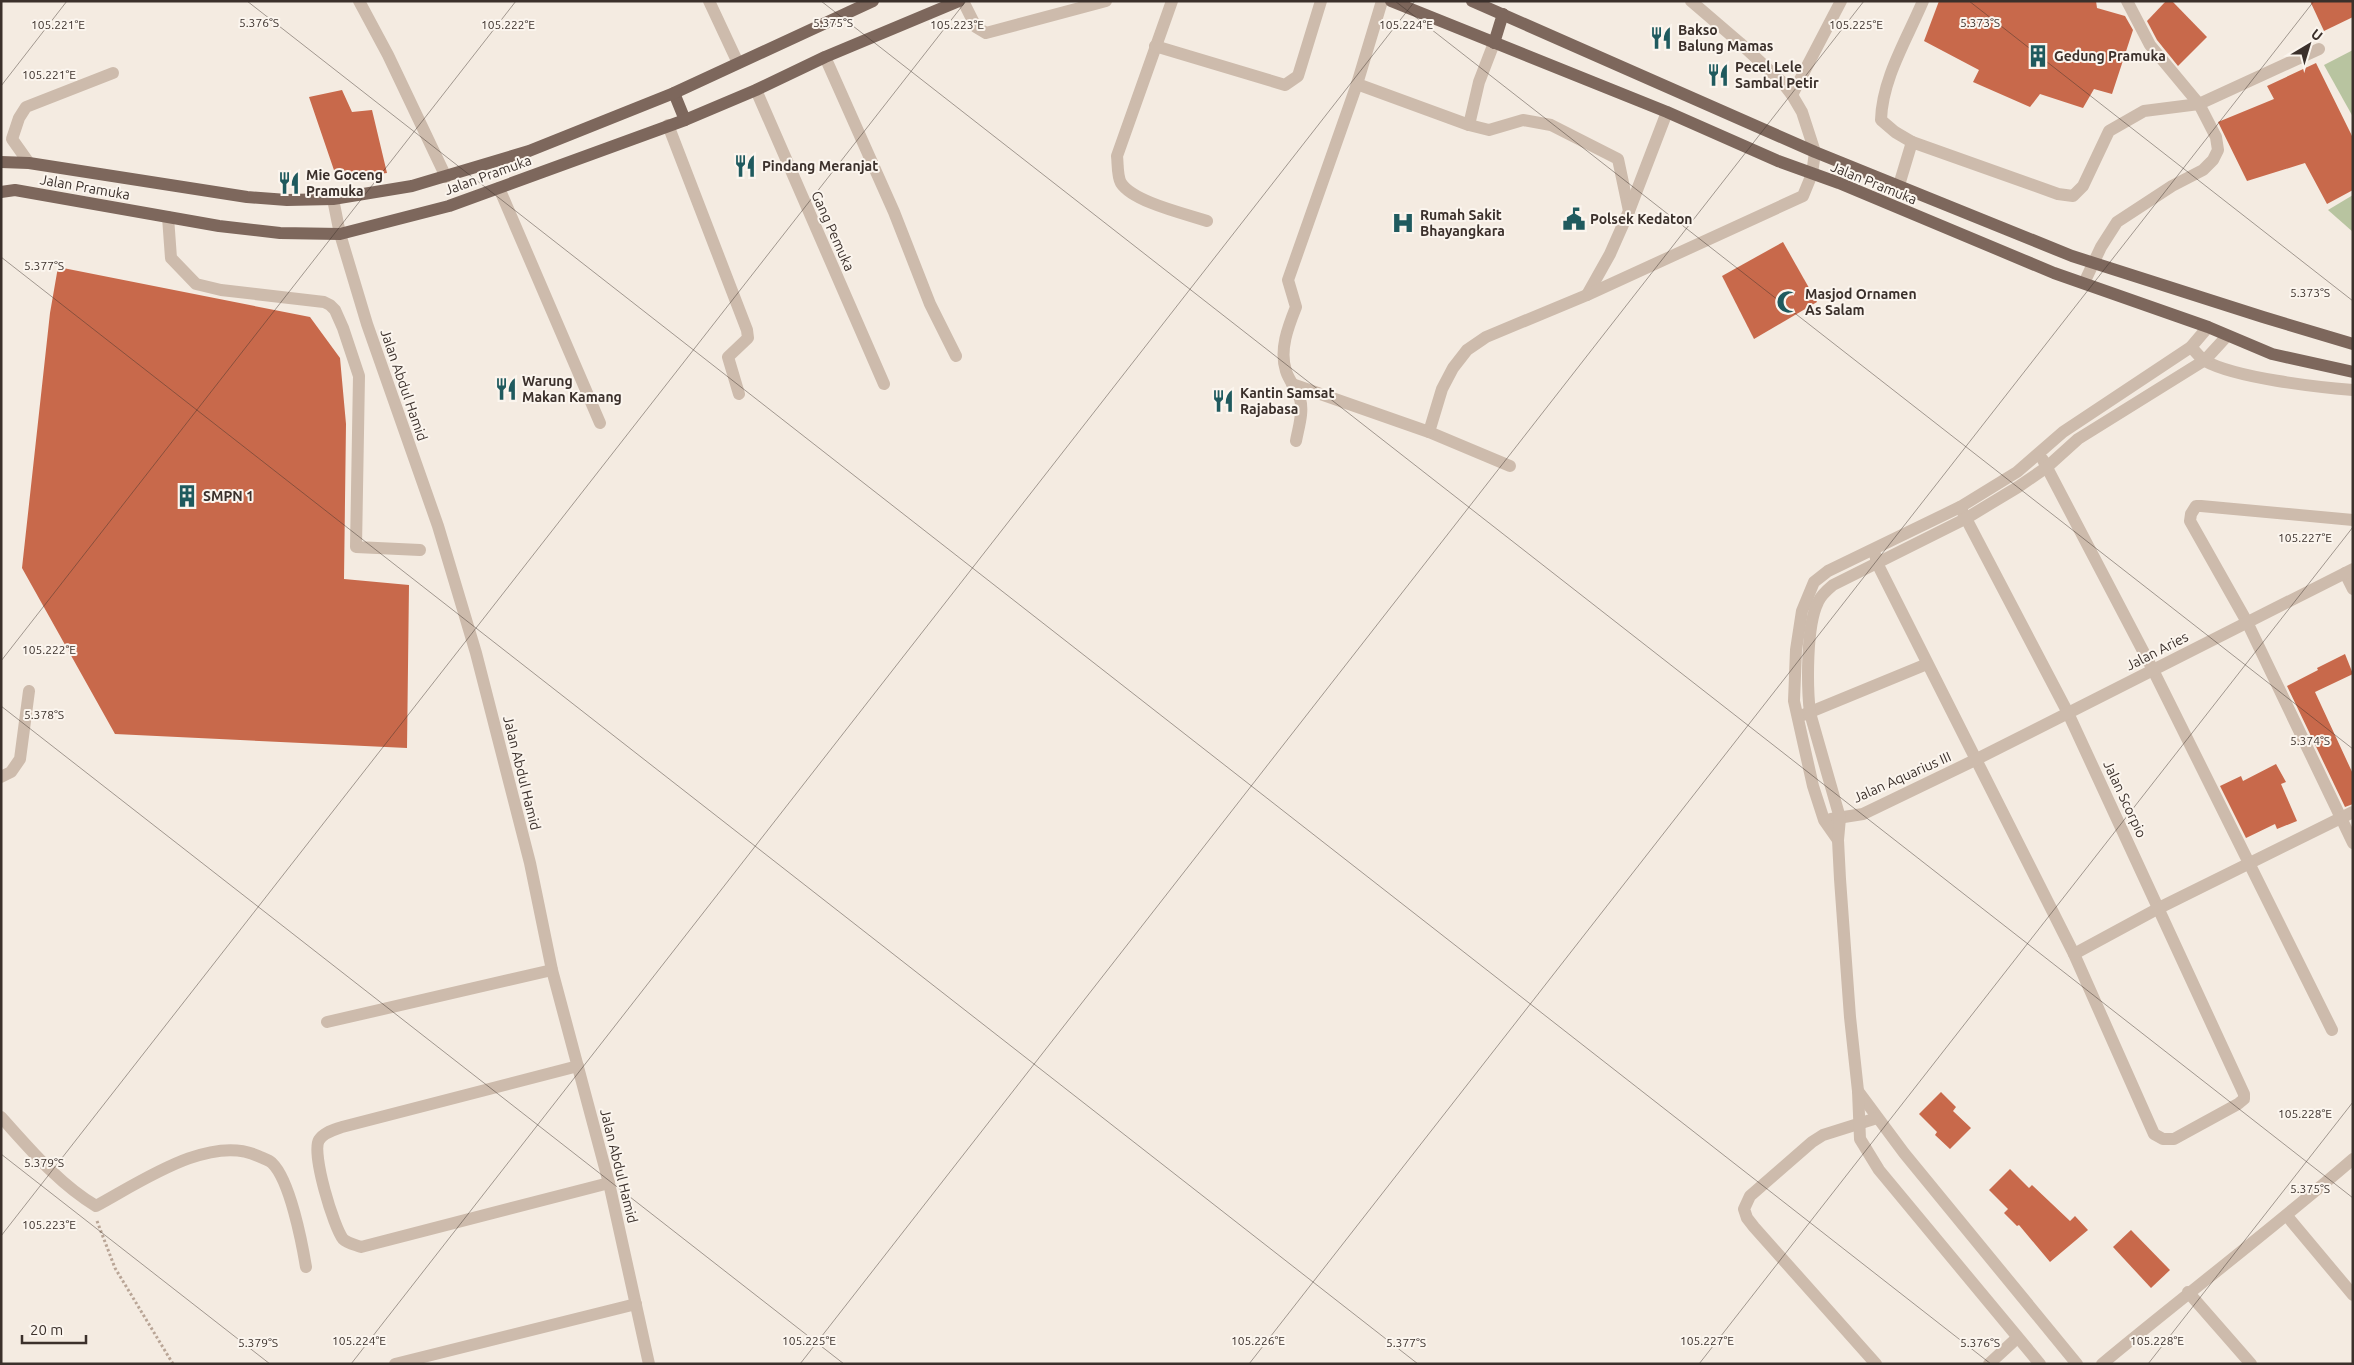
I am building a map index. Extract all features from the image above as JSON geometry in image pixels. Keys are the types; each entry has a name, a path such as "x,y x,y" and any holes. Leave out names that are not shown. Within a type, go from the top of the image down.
{"main road":[{"name":"Jalan Pramuka","path":"1,162 29,163 247,197 287,200 333,199 412,186 529,151 674,93 873,1"},
{"name":"Jalan Pramuka","path":"1,192 15,190 219,226 280,233 340,234 422,214 685,120 756,90 825,57 958,1"},
{"name":"Jalan Pramuka","path":"1391,1 1667,112 1812,174 1839,183 2054,273 2208,326 2227,336 2272,354 2353,372"},
{"name":"Jalan Pramuka","path":"1472,1 1815,152 2094,264 2353,344"},
{"path":"1494,42 1504,14"},
{"path":"674,93 685,120"}],"street":[{"path":"359,1 388,55 446,177"},
{"path":"710,1 738,63"},
{"path":"963,1 976,27 986,33 1106,1"},
{"path":"1172,1 1117,156 1118,175 1121,184 1142,200 1207,221"},
{"path":"1155,46 1285,85 1298,76 1321,1"},
{"path":"1296,441 1301,412 1300,399 1286,371 1282,354 1296,307 1288,280 1357,84 1382,1"},
{"path":"1429,432 1442,389 1452,368 1467,350 1486,337 1587,295 1804,196 1812,174 1815,152 1802,112 1782,82 1740,43 1690,1"},
{"path":"1792,95 1841,1"},
{"path":"1923,1 1892,71 1882,106 1881,120 1895,132 1912,142 2058,194 2073,196 2083,186 2109,131 2144,111 2199,104 2319,49"},
{"path":"2084,283 2101,247 2117,222 2172,186 2203,170 2213,160 2219,144 2199,104 2150,45 2127,1"},
{"path":"1469,125 1479,82 1494,42"},
{"path":"825,57 894,212 930,304 956,356"},
{"path":"29,163 12,139 19,118 26,107 113,73"},
{"path":"1357,84 1469,125 1489,130 1523,120 1550,125 1618,159 1629,211"},
{"name":"Gang Pemuka","path":"756,90 884,384"},
{"path":"1587,295 1610,254 1629,211 1667,112"},
{"path":"668,125 747,330 748,338 728,357 739,394"},
{"path":"1899,185 1912,142"},
{"path":"499,188 600,423"},
{"name":"Jalan Abdul Hamid","path":"333,199 340,234 367,324 438,526 476,653 530,863 552,970 609,1183 649,1364"},
{"path":"168,217 171,258 196,284 221,290 330,304 343,328 359,376 356,547 420,550"},
{"path":"1962,513 2017,472 2063,432 2191,348 2208,326"},
{"path":"2040,1364 1874,1163 1860,1139 1858,1091 1850,1016 1838,840 1840,818 1810,713 1809,658 1814,612 1818,600 1833,585 1875,556 2018,487 2047,467 2078,439 2205,360 2227,336"},
{"path":"2191,348 2205,360 2258,377 2353,390"},
{"path":"1292,384 1429,432 1510,466"},
{"path":"2039,453 2153,670 2332,1030"},
{"path":"2353,520 2196,506 2191,514 2190,521 2247,622 2347,815 2353,843"},
{"name":"Jalan Scorpio","path":"1962,513 2068,713 2244,1094 2244,1099 2174,1139 2163,1139 2154,1134 2074,954"},
{"path":"1875,556 1975,760 2074,954 2159,908 2347,815"},
{"path":"1838,840 1824,820 1797,716 1794,701 1796,650 1806,597 1814,582 1828,571 1875,556"},
{"path":"2349,571 2353,589"},
{"name":"Jalan Aries","path":"1975,760 2349,571"},
{"path":"1797,716 1810,713 1928,664"},
{"path":"1,777 10,772 20,759 29,691"},
{"name":"Jalan Aquarius III","path":"1840,818 1863,814 1975,760"},
{"path":"1824,820 1840,818"},
{"path":"326,1022 552,970"},
{"path":"578,1066 342,1127 325,1134 318,1142 316,1156 319,1170 338,1229 344,1241 361,1247 609,1183"},
{"path":"1858,1091 1877,1118 2077,1364"},
{"path":"1,1117 38,1158 83,1198 96,1206 158,1173 200,1154 231,1149 252,1153 272,1162 282,1179 300,1236 306,1267"},
{"path":"1876,1364 1754,1227 1747,1218 1744,1209 1750,1196 1812,1142 1823,1136 1877,1118"},
{"path":"2102,1364 2188,1292 2287,1216 2353,1159"},
{"path":"2287,1216 2353,1295"},
{"path":"2188,1292 2251,1364"},
{"path":"395,1364 636,1304"},
{"path":"1989,1364 2017,1338"}],"path":[{"path":"96,1206 96,1219 115,1268 173,1364"}],"green space":[{"path":"2353,50 2353,117 2324,65"},
{"path":"2353,195 2353,232 2328,210"}],"building":[{"name":"Gedung Pramuka","path":"1939,1 2096,1 2097,8 2125,16 2133,30 2112,94 2094,89 2083,108 2040,94 2030,107 1973,82 1979,70 1924,41"},
{"path":"2166,1 2172,1 2207,37 2178,66 2157,40 2147,21"},
{"path":"2310,1 2353,1 2353,17 2324,31"},
{"path":"2316,63 2353,138 2353,190 2327,204 2305,163 2247,181 2218,122 2274,99 2267,86"},
{"path":"342,90 352,112 372,110 387,173 337,179 309,97"},
{"path":"1783,242 1817,302 1754,339 1722,276"},
{"name":"SMPN 1","path":"58,267 310,317 340,358 346,424 344,579 409,585 407,748 115,734 22,568 50,313"},
{"path":"2345,654 2353,674 2315,692 2353,774 2353,804 2345,807 2287,686"},
{"path":"2276,764 2286,782 2281,784 2297,821 2277,829 2275,824 2246,838 2220,786 2241,776 2243,781"},
{"path":"1941,1092 1956,1107 1953,1111 1971,1128 1950,1149 1935,1135 1937,1132 1919,1114"},
{"path":"2010,1169 2029,1188 2032,1185 2070,1221 2075,1216 2088,1230 2050,1262 2019,1225 2017,1226 2004,1213 2008,1209 1989,1190"},
{"path":"2131,1230 2170,1270 2151,1288 2113,1247"}],"place":[{"name":"Bakso Balung Mamas","path":"1661,38"},
{"name":"Gedung Pramuka","path":"2038,56"},
{"name":"Pecel Lele Sambal Petir","path":"1718,75"},
{"name":"Pindang Meranjat","path":"745,166"},
{"name":"Mie Goceng Pramuka","path":"289,183"},
{"name":"Polsek Kedaton","path":"1574,219"},
{"name":"Rumah Sakit Bhayangkara","path":"1403,223"},
{"name":"Masjod Ornamen As Salam","path":"1788,302"},
{"name":"Warung Makan Kamang","path":"506,389"},
{"name":"Kantin Samsat Rajabasa","path":"1223,401"},
{"name":"SMPN 1","path":"187,496"}]}
